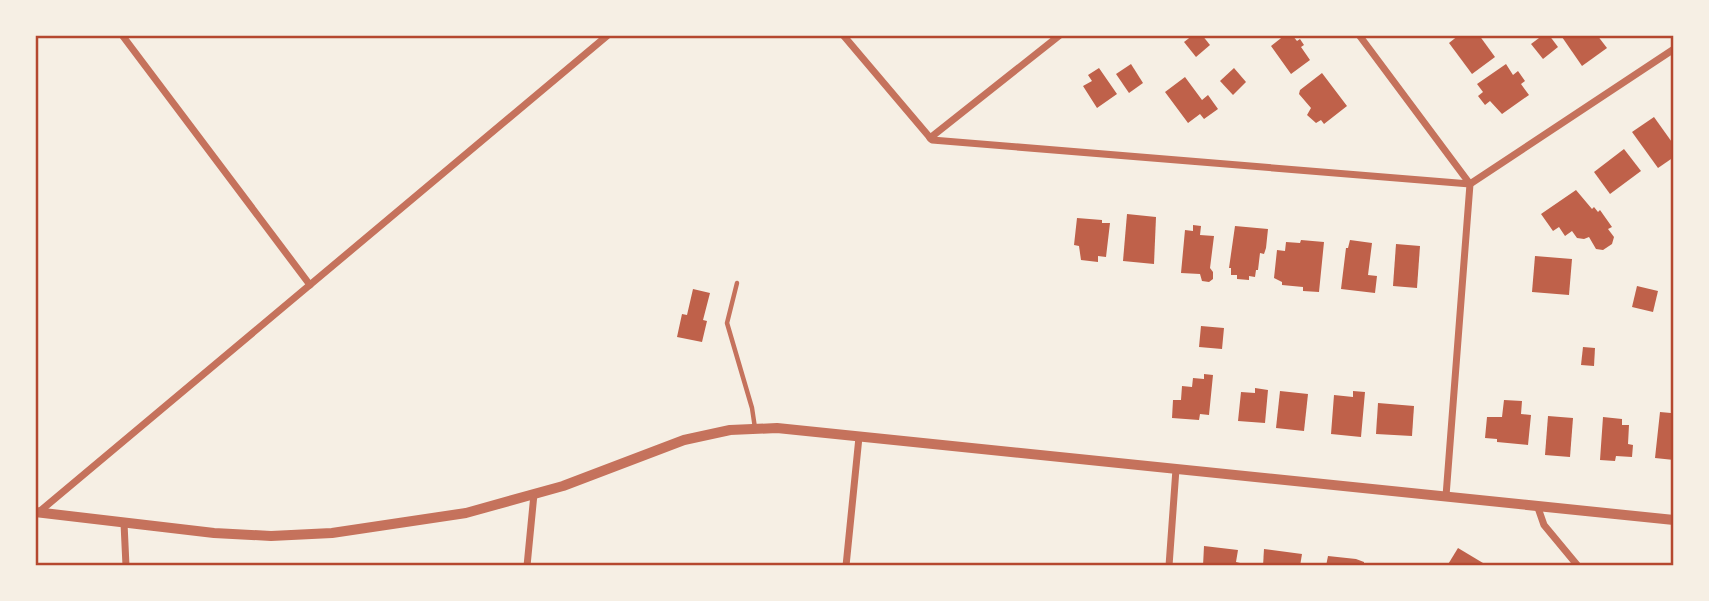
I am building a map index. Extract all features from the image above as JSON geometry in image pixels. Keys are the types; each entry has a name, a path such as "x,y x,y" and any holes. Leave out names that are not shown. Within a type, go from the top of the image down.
{"street":[{"path":"37,512 608,35"},
{"path":"843,35 932,140 1471,184 1674,49"},
{"path":"930,138 1060,35"},
{"path":"1359,35 1471,184 1446,496"},
{"path":"127,37 310,285"},
{"path":"37,512 214,533 331,533 466,513 563,486 684,440 730,430 776,428 1674,520"},
{"path":"846,566 859,437"},
{"path":"1169,566 1176,469"},
{"path":"527,566 534,494"},
{"path":"1537,505 1544,525 1578,566"},
{"path":"124,523 126,566"}],"lane":[{"path":"737,283 727,323 752,408 755,429"}],"building":[{"path":"1193,35 1202,35 1210,45 1196,57 1184,42"},
{"path":"1285,35 1292,35 1297,41 1300,39 1304,45 1301,47 1310,60 1291,74 1271,46"},
{"path":"1459,35 1479,35 1495,57 1472,74 1449,43"},
{"path":"1543,35 1549,35 1558,47 1543,59 1531,44"},
{"path":"1597,35 1607,48 1582,66 1562,37"},
{"path":"1131,64 1143,83 1129,93 1116,74"},
{"path":"1506,64 1513,75 1518,71 1525,81 1521,84 1529,95 1502,114 1490,101 1485,105 1478,96 1483,92 1477,84"},
{"path":"1099,68 1117,94 1097,108 1083,86 1092,81 1088,75"},
{"path":"1234,68 1246,82 1233,95 1220,81"},
{"path":"1322,73 1347,106 1324,124 1321,120 1316,123 1307,115 1311,108 1299,94 1300,90"},
{"path":"1185,77 1202,100 1208,95 1218,109 1204,119 1200,114 1188,123 1165,92"},
{"path":"1654,117 1674,145 1674,157 1658,168 1632,132"},
{"path":"1624,149 1641,171 1610,194 1594,172"},
{"path":"1576,190 1592,209 1594,207 1598,212 1600,210 1612,227 1608,229 1614,237 1612,244 1603,250 1596,249 1589,237 1577,238 1572,231 1565,236 1559,227 1553,231 1541,214"},
{"path":"1127,214 1156,217 1154,264 1123,261"},
{"path":"1077,218 1110,223 1106,257 1098,256 1098,262 1081,260 1079,246 1074,245"},
{"path":"1193,225 1201,226 1200,235 1214,236 1210,268 1213,279 1209,282 1202,281 1200,274 1181,273 1185,230 1193,231"},
{"path":"1235,226 1268,229 1264,254 1260,253 1258,270 1255,277 1249,276 1249,280 1237,279 1237,275 1231,275 1229,268"},
{"path":"1301,240 1324,242 1319,292 1282,285 1282,282 1274,278 1277,250 1285,251 1286,242 1300,243"},
{"path":"1350,240 1372,243 1368,275 1377,276 1375,293 1341,289 1346,248"},
{"path":"1396,244 1420,246 1417,288 1393,286"},
{"path":"1535,256 1572,259 1569,295 1532,292"},
{"path":"1637,286 1658,291 1653,312 1632,307"},
{"path":"693,289 710,293 703,320 707,321 702,342 677,337 682,314 687,315"},
{"path":"1201,326 1224,328 1222,349 1199,347"},
{"path":"1583,347 1595,348 1594,366 1581,365"},
{"path":"1204,374 1213,375 1209,415 1200,414 1199,420 1172,418 1173,400 1181,400 1182,386 1192,387 1193,378 1204,379"},
{"path":"1255,388 1268,390 1265,423 1238,421 1241,392 1255,393"},
{"path":"1280,391 1308,394 1304,431 1276,428"},
{"path":"1353,391 1365,392 1361,437 1331,434 1334,395 1353,397"},
{"path":"1504,400 1522,401 1521,414 1531,415 1528,445 1485,438 1487,417 1502,417"},
{"path":"1378,403 1414,406 1412,436 1376,434"},
{"path":"1671,407 1674,408 1674,460 1655,458 1660,412 1671,413"},
{"path":"1548,416 1573,418 1570,457 1545,455"},
{"path":"1603,417 1622,419 1622,425 1629,425 1628,444 1633,445 1632,457 1616,456 1615,461 1600,460"},
{"path":"1204,546 1238,550 1236,562 1240,563 1240,566 1203,566"},
{"path":"1458,548 1488,566 1447,566"},
{"path":"1264,549 1302,554 1300,566 1263,566"},
{"path":"1328,556 1356,559 1364,562 1364,566 1326,566"}]}
